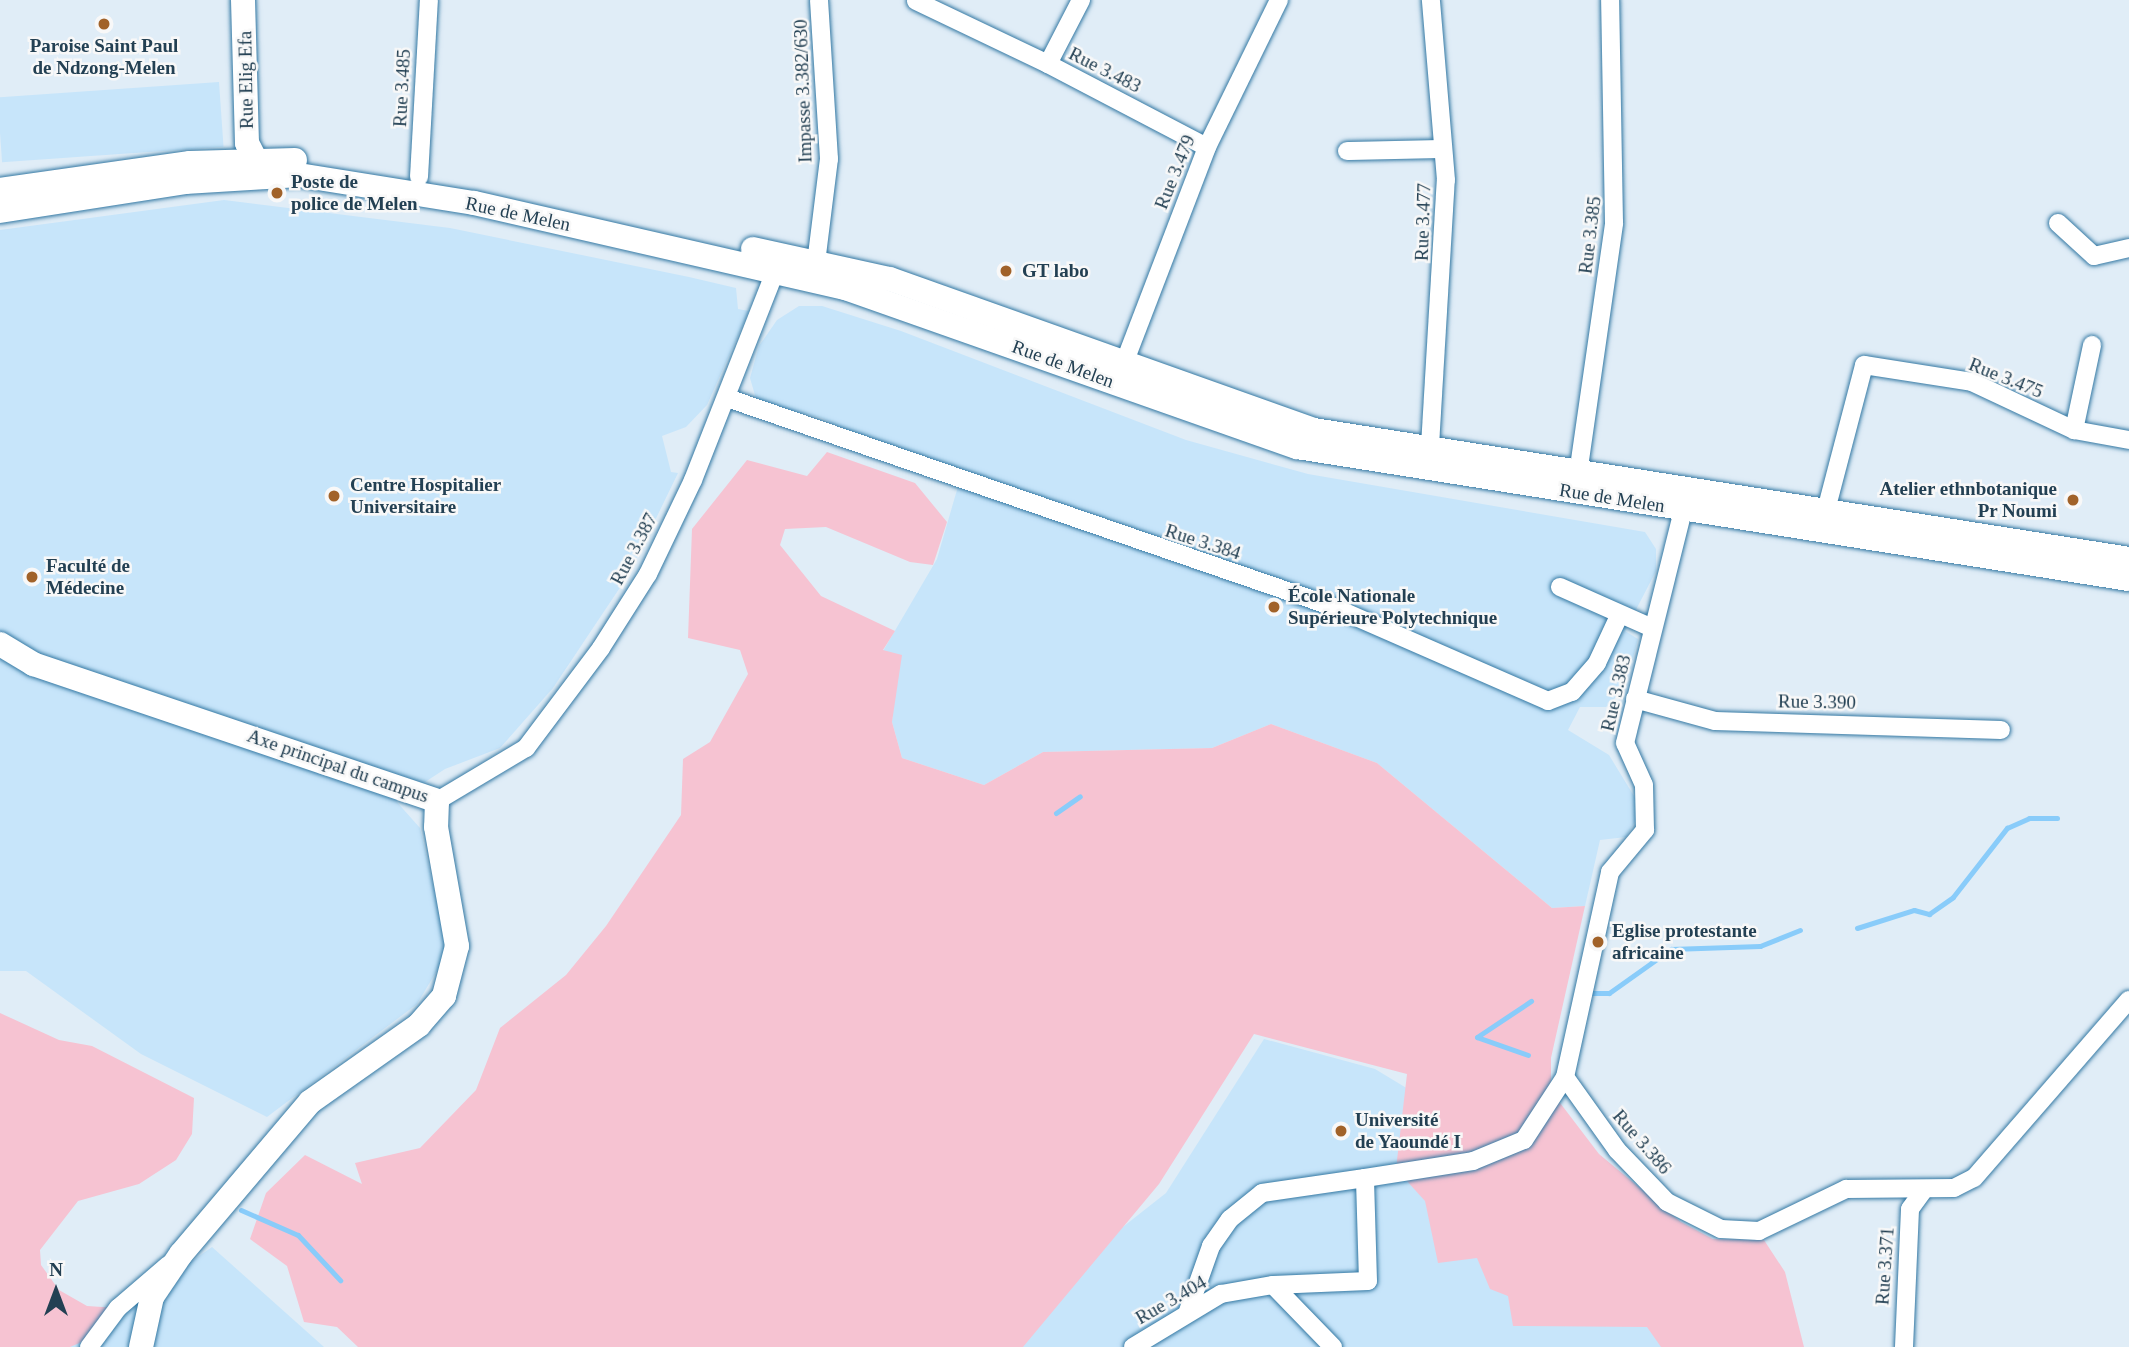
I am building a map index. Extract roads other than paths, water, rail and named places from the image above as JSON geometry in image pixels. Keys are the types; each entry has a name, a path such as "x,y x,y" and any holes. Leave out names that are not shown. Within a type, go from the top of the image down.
{"main road":[{"name":"Rue Elig Efa","path":"243,0 247,142 253,168"},
{"name":"Rue de Melen","path":"0,190 253,168 419,177 778,263 1297,447 2129,579"},
{"name":"Rue de Melen","path":"0,211 253,168 474,203 778,263 816,263 890,279 1123,366 1314,430 1430,446 1578,474 1825,514 2129,559"},
{"name":"Axe principal du campus","path":"0,644 33,664 438,801 436,827 457,946 444,996 419,1025 310,1102 181,1254 152,1297 141,1347"}],"street":[{"name":"Rue 3.485","path":"419,177 429,0"},
{"name":"Impasse 3.382/630","path":"816,263 829,159 820,0"},
{"name":"Rue 3.483","path":"1081,0 1048,64 1207,147"},
{"name":"Rue 3.479","path":"1123,366 1207,147 1279,0"},
{"name":"Rue 3.477","path":"1430,446 1444,250 1443,149 1431,0"},
{"name":"Rue 3.385","path":"1578,474 1614,223 1610,0"},
{"path":"916,1 1048,64"},
{"path":"1347,151 1443,149"},
{"path":"2057,223 2094,256 2129,248"},
{"name":"Rue 3.387","path":"438,801 526,748 545,726 648,574 730,399 778,263"},
{"path":"2074,430 2092,345"},
{"name":"Rue 3.475","path":"1825,514 1864,365 1972,382 2074,430 2129,440"},
{"name":"Rue 3.384","path":"730,399 1331,606 1548,701 1572,692 1597,663 1619,616"},
{"name":"Rue 3.383","path":"1565,1077 1610,872 1646,830 1644,785 1625,743 1683,509"},
{"path":"1560,587 1619,616 1652,628"},
{"name":"Rue 3.390","path":"1635,699 1715,721 2001,730"},
{"name":"Rue 3.386","path":"1565,1077 1617,1150 1667,1202 1721,1229 1759,1231 1846,1189 1923,1191 1954,1188 1974,1178 2129,1000"},
{"path":"1188,1311 1212,1246 1230,1219 1262,1193 1473,1161 1524,1140 1565,1077"},
{"path":"1273,1284 1368,1281 1365,1178"},
{"name":"Rue 3.371","path":"1903,1347 1910,1209 1923,1191"},
{"path":"89,1347 118,1308 181,1254"},
{"path":"1273,1284 1333,1347"},
{"name":"Rue 3.404","path":"1133,1347 1188,1311 1221,1294 1273,1284"}],"waterway":[{"path":"1056,813 1080,796"},
{"path":"1857,928 1914,910 1929,914 1953,897 2007,828 2029,818 2057,818"},
{"path":"1588,993 1609,993 1671,949 1760,946 1800,930"},
{"path":"1528,1055 1477,1037 1531,1001"},
{"path":"241,1210 298,1235 340,1280"}],"place":[{"name":"Paroise Saint Paul de Ndzong-Melen","path":"104,24"},
{"name":"Poste de police de Melen","path":"277,193"},
{"name":"GT labo","path":"1006,271"},
{"name":"Centre Hospitalier Universitaire","path":"334,496"},
{"name":"Atelier ethnbotanique Pr Noumi","path":"2073,500"},
{"name":"Faculté de Médecine","path":"32,577"},
{"name":"École Nationale Supérieure Polytechnique","path":"1274,607"},
{"name":"Eglise protestante africaine","path":"1598,942"},
{"name":"Université de Yaoundé I","path":"1341,1131"}]}
